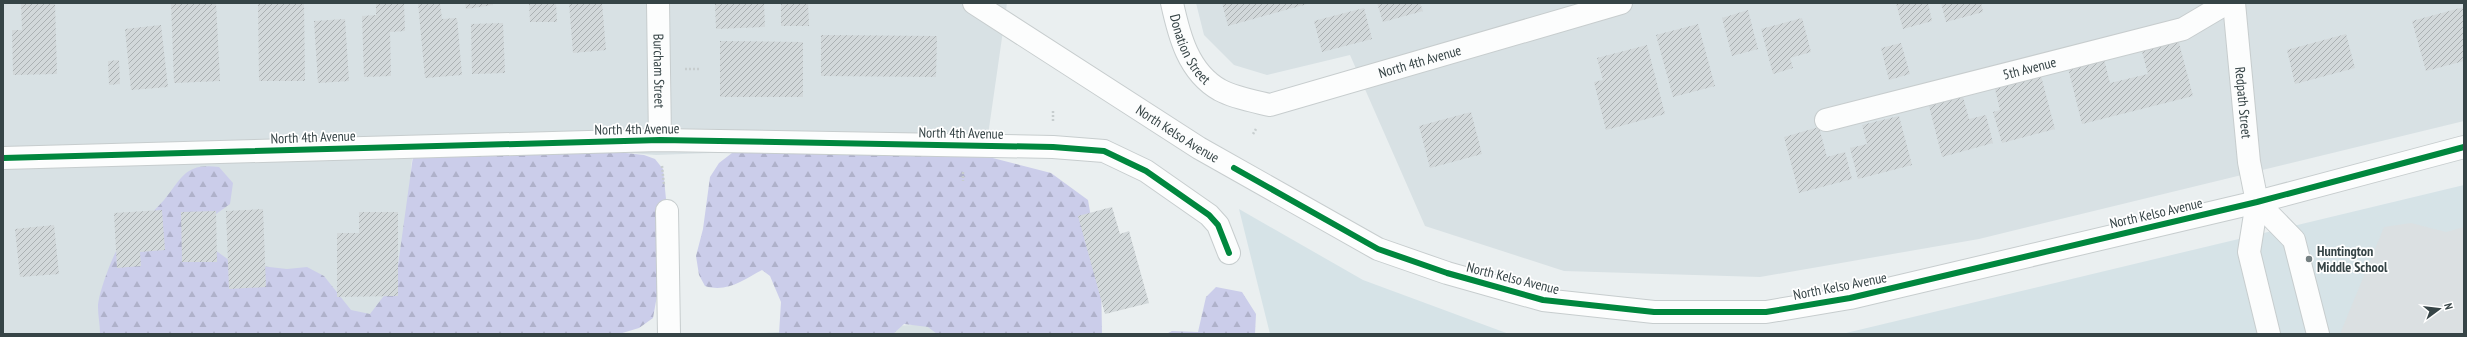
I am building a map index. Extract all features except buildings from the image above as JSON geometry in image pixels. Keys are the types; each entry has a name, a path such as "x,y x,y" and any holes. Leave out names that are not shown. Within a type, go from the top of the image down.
{"street":[{"name":"Burcham Street","path":"658,3 660,140"},
{"name":"North Kelso Avenue","path":"974,3 1199,148 1378,249 1448,273 1543,300 1654,312 1766,312 1850,298 2257,202 2464,147"},
{"name":"Donation Street","path":"1172,3 1181,41 1195,68 1218,89"},
{"name":"North 4th Avenue","path":"1218,89 1236,97 1270,105 1621,3"},
{"name":"5th Avenue","path":"1826,120 2183,29 2227,3"},
{"name":"Redpath Street","path":"2234,3 2249,162 2257,202"},
{"name":"North 4th Avenue","path":"3,158 660,140 1053,147 1104,151 1146,171 1210,215 1218,226 1229,253"},
{"path":"2257,202 2294,240 2318,334"},
{"path":"2257,202 2249,252 2269,334"},
{"path":"667,211 669,334"}],"path":[{"path":"681,69 699,69"},
{"path":"660,140 667,211"}],"shaded area":[{"path":"3,3 1007,3 985,156 840,148 656,155 473,141 438,134 424,136 413,148 397,326 127,334 3,334"},
{"path":"1196,3 2464,3 2464,121 1979,239 1760,277 1564,271 1425,226 1350,55 1267,75 1234,65 1204,35"},
{"name":"Huntington Middle School","path":"2464,185 2464,334 1831,334 1846,333"},
{"path":"1239,209 1363,280 1509,334 1270,334"},
{"path":"2411,223 2446,232 2464,227 2464,334 2340,334 2384,227"},
{"path":"954,323 964,334 742,334 872,327"}],"green space":[{"path":"437,134 473,141 563,146 644,155 655,159 663,169 669,229 653,318 639,328 619,334 100,334 98,310 100,294 119,246 129,233 159,206 186,173 199,167 208,166 219,167 233,183 230,204 216,214 195,220 204,242 233,263 287,269 307,267 324,276 351,310 370,314 396,280 414,149 424,138"},
{"path":"771,147 985,156 1051,173 1088,200 1101,276 1102,334 937,334 928,327 904,324 893,334 779,334 781,302 770,276 762,270 728,287 713,288 705,286 699,275 696,256 703,229 710,177 719,163 732,153"},
{"path":"1216,287 1242,292 1256,314 1255,334 1166,334 1172,331 1198,332 1206,297"}],"cycle path":[{"path":"3,158 660,140 1053,147 1104,151 1146,171 1209,215 1218,225 1229,253"},
{"path":"1234,168 1378,249 1447,273 1543,300 1654,312 1766,312 1850,298 2257,202 2464,147"}],"place":[{"name":"Huntington Middle School","path":"2309,259"}]}
